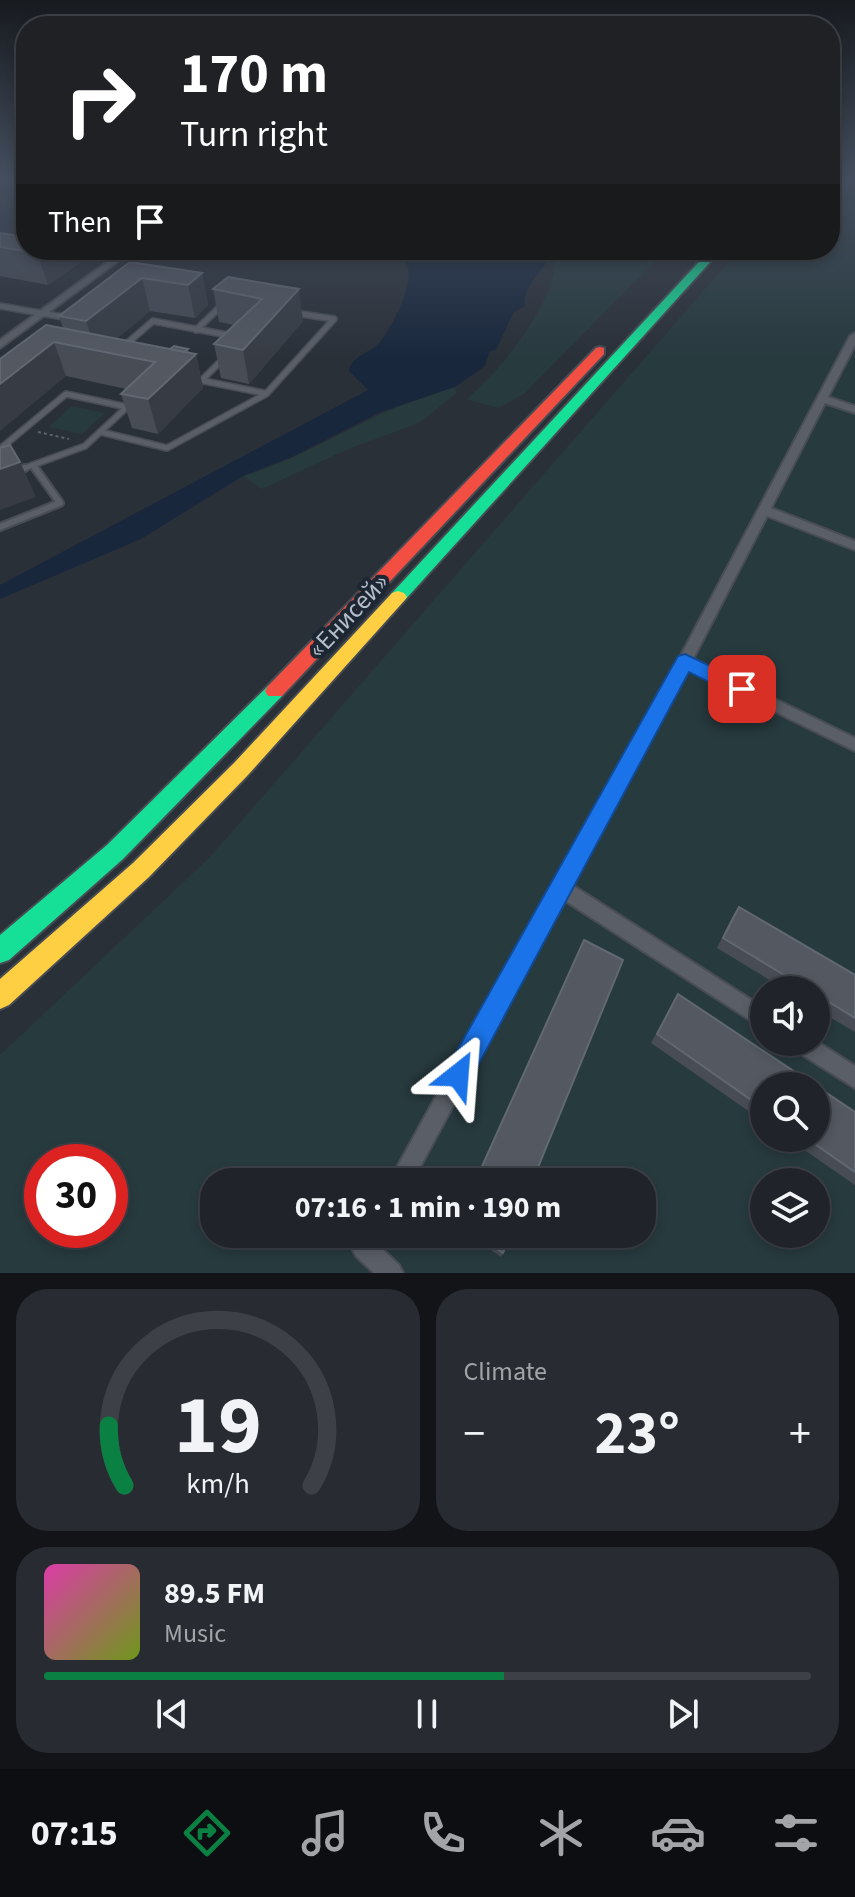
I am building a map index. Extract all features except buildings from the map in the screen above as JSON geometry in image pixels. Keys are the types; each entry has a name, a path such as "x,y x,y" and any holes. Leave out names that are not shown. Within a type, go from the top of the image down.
{"highway":[{"name":"«Енисей»","path":"0,951 115,852 216,752 687,260"},
{"name":"«Енисей»","path":"0,996 141,870 241,769 707,260"}],"street":[{"path":"0,345 115,260"},
{"path":"408,1168 685,661 855,336"},
{"path":"823,399 855,410"},
{"path":"764,510 855,546"},
{"path":"685,661 855,745"},
{"path":"560,887 750,1010"},
{"path":"821,1056 855,1078"},
{"path":"364,1248 391,1273"}],"lane":[{"path":"196,330 226,301 211,299"},
{"path":"0,306 77,320 64,329"},
{"path":"101,432 167,448 266,394 334,319 288,312"},
{"path":"118,352 153,321 243,338"},
{"path":"201,381 233,349"},
{"path":"187,378 266,394"},
{"path":"0,449 66,394 127,407 89,443 0,477"},
{"path":"0,527 60,503 33,465"}],"path":[{"path":"25,429 89,443"}],"green space":[{"path":"840,238 855,238 855,1273 0,1273 0,1055 210,857 730,260 840,260"},
{"path":"554,260 656,260 524,394 498,408 466,399 495,372 526,331 550,287"},
{"path":"455,387 457,393 419,423 346,450 262,489 243,476 296,456 399,406"},
{"path":"72,406 105,413 82,434 49,427"}],"water":[{"path":"546,260 546,263 528,288 525,306 513,313 496,350 490,351 485,366 455,387 381,412 292,457 243,476 141,539 0,599 0,585 368,390 349,371 354,361 380,342 397,314 409,279 405,262"}],"traffic: fast":[{"path":"398,597 707,260"},
{"path":"0,951 115,852 275,691"}],"traffic: slow":[{"path":"0,996 141,870 241,769 398,597"}],"traffic: jam":[{"path":"275,691 600,351"}],"route":[{"path":"458,1075 685,661 742,689"}]}
